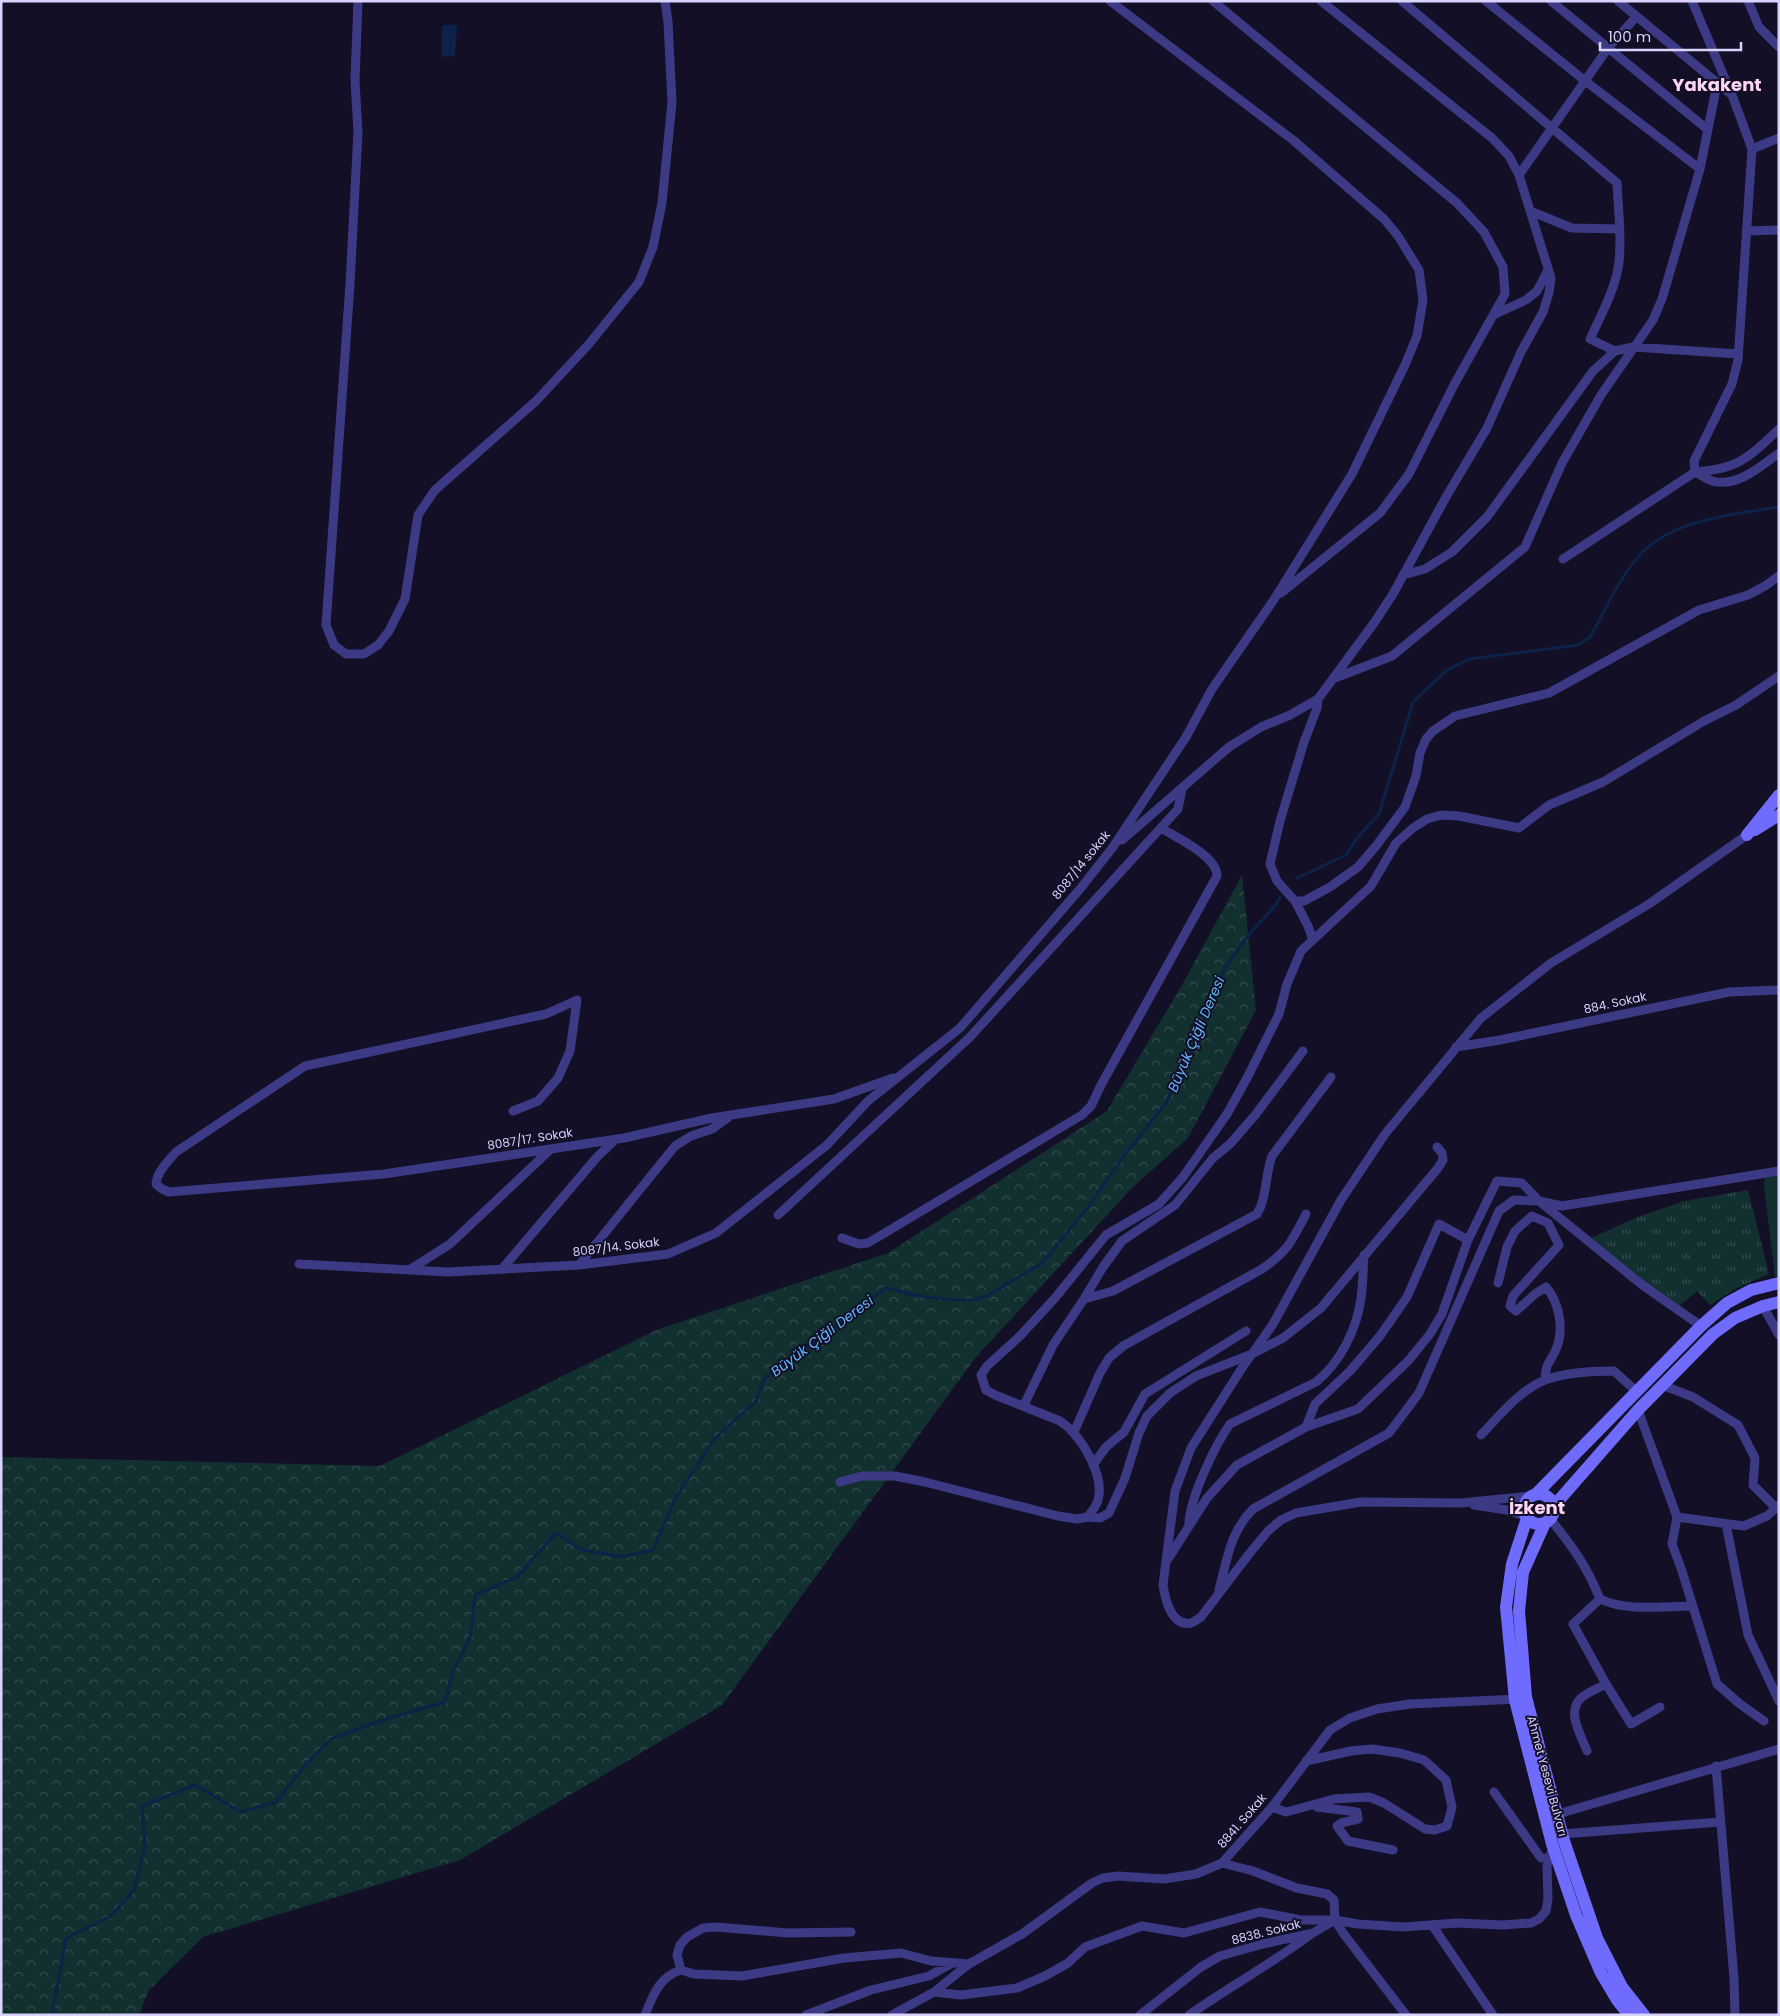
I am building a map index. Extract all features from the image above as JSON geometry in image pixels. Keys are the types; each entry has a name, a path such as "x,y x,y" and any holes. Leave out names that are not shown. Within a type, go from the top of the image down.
{"street":[{"path":"358,1 355,80 358,132 350,284 326,625 334,645 346,654 364,654 378,645 389,631 405,599 418,515 434,490 536,401 589,344 639,282 654,247 662,203 672,102 668,22 665,1"},
{"path":"1110,1 1293,140 1359,195 1384,219 1398,236 1419,270 1423,300 1417,336 1405,365 1352,474 1275,598"},
{"path":"1213,1 1457,203 1484,232 1503,267 1506,294 1454,384 1409,474 1380,513 1275,598"},
{"path":"1113,847 1229,747 1261,727 1290,715 1318,699 1333,680 1374,623 1487,428 1521,352 1543,312 1549,293 1551,278 1519,175 1509,156 1492,138 1321,1"},
{"path":"1402,1 1617,183 1620,228 1619,263 1607,303 1590,339 1614,351"},
{"path":"1486,1 1584,80 1700,169"},
{"path":"1551,1 1708,129"},
{"path":"1618,1 1732,95"},
{"path":"1692,1 1732,95 1752,149 1738,354 1732,384 1694,461 1695,472"},
{"path":"1748,1 1759,27 1779,47"},
{"path":"1519,175 1584,80 1608,48 1636,17"},
{"path":"1333,680 1392,656 1524,547 1562,462 1601,395 1633,346 1643,336 1653,320 1662,299 1700,169 1717,84"},
{"path":"1752,149 1779,138"},
{"path":"1530,211 1572,228 1620,228"},
{"path":"1747,231 1779,230"},
{"path":"1493,315 1526,300 1537,291 1548,270"},
{"path":"1403,575 1425,569 1452,552 1487,517 1593,371 1614,351 1633,346 1738,354"},
{"path":"1563,559 1695,472 1712,471 1742,462 1779,429"},
{"path":"1695,472 1712,481 1731,482 1754,470 1779,453"},
{"path":"1295,901 1304,901 1330,887 1358,867 1405,807 1416,776 1420,753 1426,739 1455,716 1549,693 1699,610 1748,595 1779,576"},
{"name":"8087/14 sokak","path":"904,1074 960,1028 1080,889 1113,847 1186,737 1212,689 1242,643 1275,598"},
{"path":"1088,1517 1095,1508 1099,1498 1093,1465 1084,1444 1074,1432 1060,1421 986,1390 981,1376 987,1366 1020,1336 1055,1298 1106,1235 1159,1204 1183,1177 1232,1106 1280,1014 1288,984 1301,952 1371,886 1396,843 1427,819 1441,815 1459,816 1519,828 1549,805 1603,782 1704,721 1736,705 1779,676"},
{"path":"1312,940 1308,926 1295,901 1278,882 1270,864 1280,821 1304,742 1317,708 1318,699"},
{"path":"778,1215 970,1037 1178,809 1182,789"},
{"path":"1747,835 1779,795"},
{"path":"1693,1606 1630,1606 1609,1603 1600,1599 1591,1576 1574,1548 1549,1516 1549,1498 1545,1496 1462,1503 1361,1502 1296,1513 1281,1520 1268,1531 1201,1617 1190,1623 1177,1619 1171,1613 1165,1601 1163,1585 1174,1491 1191,1448 1273,1324 1300,1273 1352,1184 1385,1134 1482,1018 1551,963 1649,904 1747,835 1779,816"},
{"path":"842,1238 859,1244 868,1243 1082,1115 1091,1106 1218,876 1217,870 1208,858 1161,828"},
{"name":"884. Sokak","path":"1456,1048 1729,992 1779,990"},
{"name":"8087/17. Sokak","path":"513,1111 538,1101 558,1078 570,1052 577,1000 546,1014 305,1066 176,1152 162,1168 156,1184 169,1192 384,1174 615,1139 730,1116 834,1099 904,1074"},
{"path":"1024,1405 1053,1345 1122,1241 1175,1205 1213,1158 1230,1144 1256,1114 1303,1051"},
{"name":"8087/14. Sokak","path":"299,1264 448,1272 579,1265 668,1254 716,1233 826,1145 868,1101 904,1074"},
{"path":"1084,1299 1113,1291 1257,1214 1272,1156 1331,1077"},
{"path":"579,1265 675,1146 691,1136 712,1129 730,1116"},
{"path":"502,1269 597,1157 615,1139"},
{"path":"840,1482 862,1476 895,1476 1058,1516 1077,1519 1088,1517 1100,1518 1109,1513 1125,1478 1139,1433 1148,1416 1164,1399 1196,1376 1252,1354 1294,1331 1321,1308 1438,1168 1443,1160 1442,1153 1437,1147"},
{"path":"409,1271 450,1244 551,1149"},
{"path":"1218,1595 1234,1534 1243,1519 1254,1509 1389,1434 1419,1393 1499,1212 1514,1200 1539,1201 1562,1206 1779,1172"},
{"path":"1166,1562 1206,1498 1237,1465 1306,1426 1358,1409 1409,1360 1430,1334 1442,1314 1468,1240 1497,1182 1522,1183 1539,1201 1641,1284 1701,1326"},
{"path":"1074,1432 1100,1373 1109,1358 1123,1346 1279,1258 1288,1247 1306,1214"},
{"path":"1498,1284 1508,1247 1515,1231 1532,1216 1548,1223 1559,1245 1513,1296 1510,1306 1516,1311 1546,1287 1558,1306 1557,1347 1545,1366 1545,1380"},
{"path":"1306,1426 1315,1404 1350,1371 1380,1336 1407,1297 1439,1224 1468,1240"},
{"path":"1188,1525 1189,1512 1196,1492 1223,1434 1230,1424 1316,1382 1342,1353 1356,1322 1361,1299 1364,1255"},
{"path":"1629,2015 1613,1994 1588,1946 1521,1699 1506,1607 1512,1564 1526,1517 1524,1506 1533,1496 1636,1390 1727,1303 1751,1290 1779,1283"},
{"name":"Ahmet Yesevi Bulvarı","path":"1644,2015 1622,1987 1606,1958 1559,1840 1558,1814 1521,1699 1520,1602 1523,1572 1549,1516 1638,1410 1713,1334 1735,1318 1763,1306 1779,1302"},
{"path":"1763,1306 1779,1335"},
{"path":"1093,1465 1106,1447 1124,1432 1145,1394 1246,1331"},
{"path":"1481,1435 1522,1395 1545,1380 1584,1372 1614,1371 1636,1390"},
{"path":"1662,1385 1693,1397 1738,1425 1755,1458 1753,1485 1777,1506 1767,1516 1744,1526 1677,1517"},
{"path":"1638,1410 1677,1517 1672,1544 1717,1684 1764,1721"},
{"path":"1462,1503 1507,1510 1526,1517 1534,1523 1549,1516"},
{"path":"1726,1524 1748,1635 1779,1702"},
{"path":"1600,1599 1573,1624 1606,1684 1631,1724 1660,1706"},
{"path":"1587,1751 1574,1718 1575,1708 1581,1698 1606,1684"},
{"name":"8841. Sokak","path":"892,2015 934,1992 969,1964 1022,1934 1092,1882 1118,1876 1164,1879 1196,1874 1222,1863 1272,1807 1330,1730 1350,1718 1377,1709 1410,1704 1521,1699"},
{"path":"1272,1807 1286,1812 1334,1799 1369,1797 1384,1803 1425,1829 1435,1830 1446,1826 1452,1806 1446,1780 1424,1760 1400,1753 1372,1749 1351,1751 1306,1761"},
{"path":"1558,1814 1779,1749"},
{"path":"1716,1766 1734,1978 1735,2015"},
{"path":"1494,1792 1541,1858 1550,1858"},
{"path":"1309,1806 1357,1812 1358,1818 1337,1826 1342,1835 1348,1841 1393,1850"},
{"path":"1559,1840 1720,1822"},
{"path":"934,1992 961,1994 1017,1988 1045,1976 1068,1963 1086,1947 1097,1941 1142,1926 1184,1932 1260,1912 1301,1920 1335,1920 1386,1926 1517,1924 1531,1922 1539,1918 1546,1911 1548,1900 1547,1866 1559,1840"},
{"path":"1222,1863 1253,1871 1297,1888 1327,1894 1334,1900 1335,1920 1343,1933 1402,2013"},
{"name":"8838. Sokak","path":"1140,2015 1200,1967 1220,1956 1314,1933 1335,1920"},
{"path":"1432,1925 1493,2015"},
{"path":"681,1970 677,1955 680,1945 687,1937 703,1928 716,1927 788,1933 851,1932"},
{"path":"1189,2015 1228,1988 1281,1957 1314,1933"},
{"path":"645,2015 659,1984 664,1978 681,1970 694,1974 742,1976 844,1958 901,1954 931,1961 969,1964"},
{"path":"806,2015 871,1990 929,1976 952,1963"}],"green space":[{"path":"1242,875 1256,1010 1188,1138 1132,1188 976,1357 722,1705 460,1860 203,1937 149,1990 139,2015 1,2015 1,1457 380,1466 656,1330 888,1253 1107,1111 1182,985"},
{"path":"1779,1176 1779,1276 1775,1277 1764,1186 1765,1178"},
{"path":"1748,1190 1769,1274 1735,1289 1710,1305 1697,1291 1679,1306 1639,1278 1591,1238 1638,1217 1684,1201"}],"water":[{"path":"457,24 455,56 442,57 442,26"}],"waterway":[{"name":"Büyük Çiğli Deresi","path":"1297,878 1346,855 1357,838 1379,814 1413,702 1447,670 1469,659 1578,645 1590,637 1624,576 1637,558 1650,545 1666,535 1703,521 1779,507"},
{"name":"Büyük Çiğli Deresi","path":"52,2015 66,1938 111,1916 134,1890 145,1847 142,1806 195,1785 241,1812 276,1802 303,1768 331,1739 386,1719 445,1702 453,1671 470,1638 475,1595 517,1577 556,1533 582,1550 622,1557 653,1550 676,1497 715,1438 756,1401 764,1379 814,1341 853,1315 885,1288 919,1296 972,1300 987,1296 1042,1263 1089,1206 1120,1161 1166,1103 1191,1052 1224,969 1250,933 1275,906 1280,897"}],"district":[{"name":"Yakakent","path":"1717,85"},
{"name":"İzkent","path":"1537,1508"}]}
